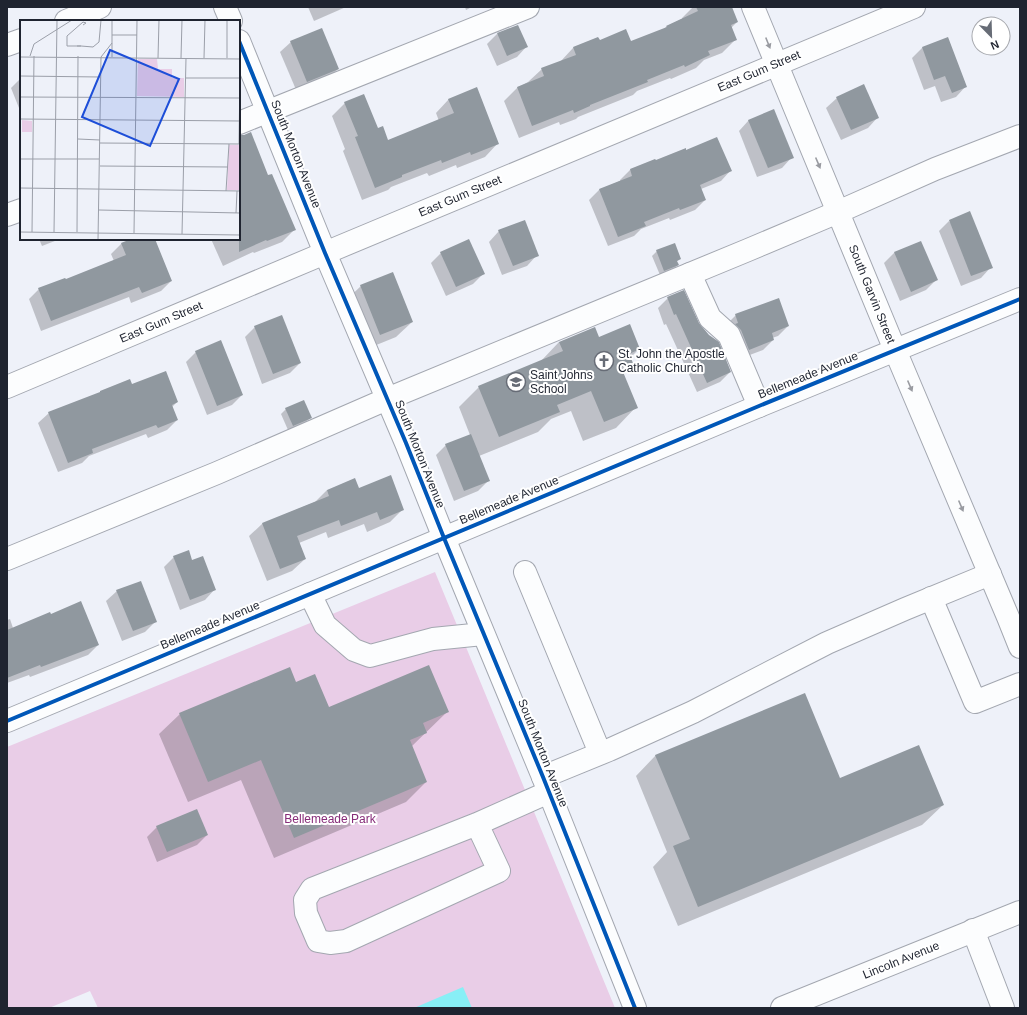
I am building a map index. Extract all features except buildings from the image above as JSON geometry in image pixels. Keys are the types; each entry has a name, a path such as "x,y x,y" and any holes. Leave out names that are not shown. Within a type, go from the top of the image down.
{"street":[{"path":"68,20 100,7"},
{"path":"225,7 231,20"},
{"path":"240,123 528,7"},
{"name":"South Garvin Street","path":"753,7 895,350 990,574 1014,614 1020,647"},
{"name":"East Gum Street","path":"7,387 914,7"},
{"path":"7,45 20,40"},
{"name":"South Morton Avenue","path":"240,43 325,253 546,784 634,1008"},
{"path":"7,559 217,473 387,399 838,212 935,169 1020,136"},
{"path":"7,215 20,210"},
{"path":"690,274 710,318 729,335 760,406"},
{"name":"Bellemeade Avenue","path":"7,721 1020,298"},
{"path":"525,572 600,754"},
{"path":"477,824 499,872 346,941 330,943 318,941 306,913 305,900 312,889 477,824 600,754 693,712 826,643 990,574"},
{"path":"310,594 325,625 354,650 370,656 433,639 483,634"},
{"path":"931,598 975,702 1020,684"},
{"name":"Lincoln Avenue","path":"782,1008 1020,912"},
{"path":"973,930 1003,1008"}],"green space":[{"name":"Bellemeade Park","path":"435,572 615,1008 98,1008 90,991 49,1008 7,1008 7,747"}],"water":[{"path":"463,987 472,1008 414,1008"}],"cycle path":[{"path":"240,43 325,253 406,443 543,777 635,1008"},
{"path":"7,721 759,406 1020,299"}],"place":[{"name":"St. John the Apostle Catholic Church","path":"604,361"},
{"name":"Saint Johns School","path":"516,382"}]}
